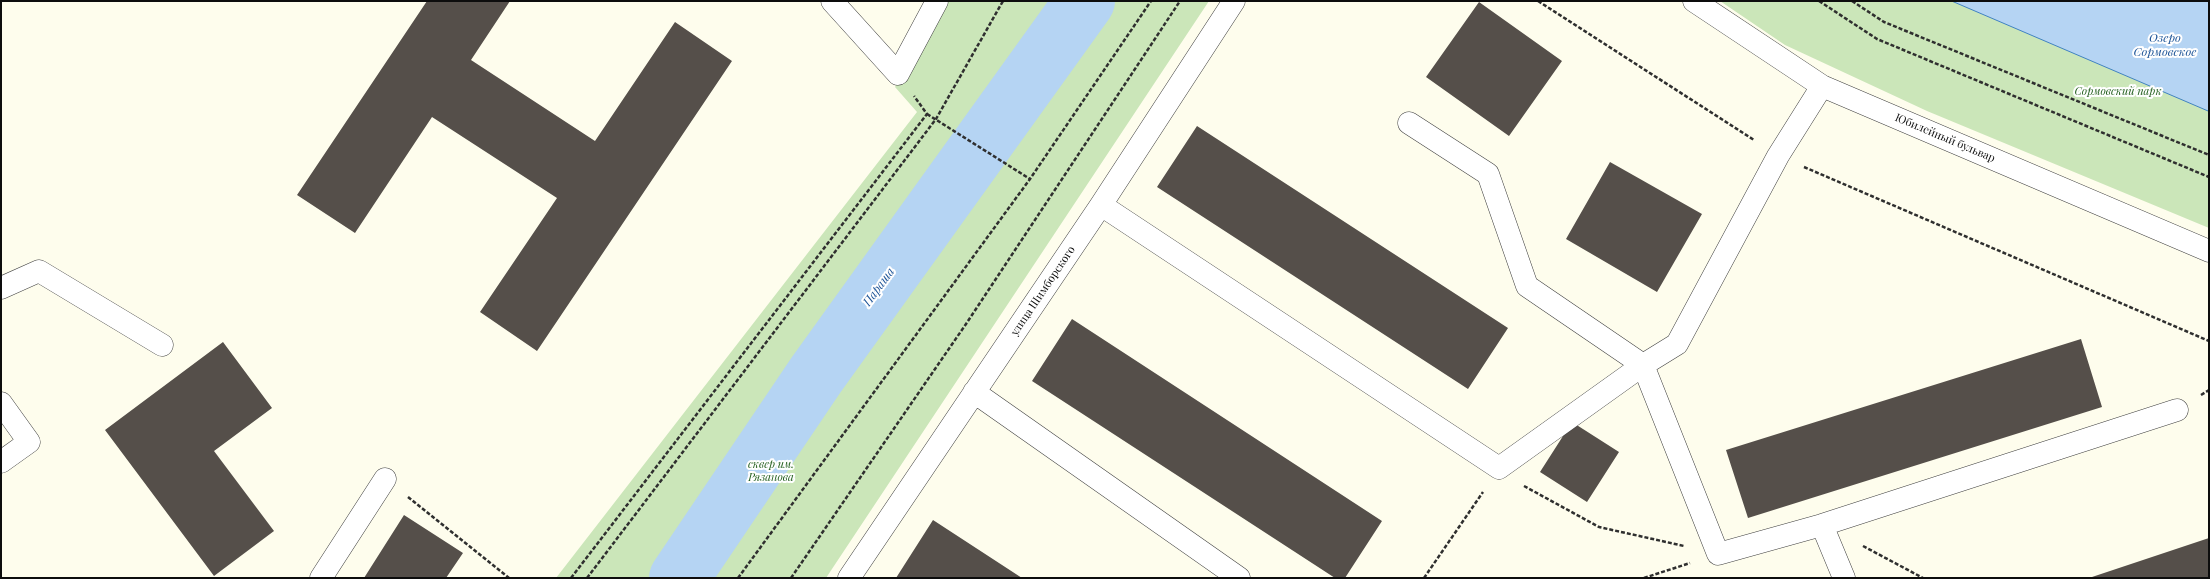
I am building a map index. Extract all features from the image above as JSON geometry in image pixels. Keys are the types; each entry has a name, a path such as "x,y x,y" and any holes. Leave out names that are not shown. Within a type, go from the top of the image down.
{"street":[{"path":"832,1 898,74 937,1"},
{"name":"улица Шимборского","path":"849,578 1101,205 1234,1"},
{"name":"Юбилейный бульвар","path":"1694,1 1822,86 2209,251"},
{"path":"1101,205 1498,470 1643,365 1677,344 1778,156 1822,86"},
{"path":"1409,123 1488,174 1527,286 1643,365 1718,554 1822,525 2177,410"},
{"path":"1,288 39,271 162,345"},
{"path":"974,392 1239,578"},
{"path":"1,403 29,442 1,462"},
{"path":"321,578 385,479"},
{"path":"1822,525 1844,578"}],"path":[{"path":"587,578 936,119 1003,1"},
{"path":"738,578 1030,179 1151,1"},
{"path":"791,578 966,324 1180,1"},
{"path":"1538,1 1778,156 2209,341"},
{"path":"1819,1 1877,39 2209,177"},
{"path":"1852,1 1884,22 2209,154"},
{"path":"898,74 927,114 1030,179"},
{"path":"572,578 927,114"},
{"path":"1424,578 1498,470 1599,528 1718,554"},
{"path":"385,479 509,578"},
{"path":"1862,546 1922,578"},
{"path":"1644,578 1718,554"}],"green space":[{"name":"сквер им. Рязанова","path":"945,1 1209,1 826,578 556,578 917,112 895,87"},
{"name":"Сормовский парк","path":"1720,1 2209,1 2209,228 1927,111 1785,45"}],"water":[{"name":"Озеро Сормовское","path":"1952,1 2209,1 2209,111"}],"building":[{"path":"427,1 510,1 471,60 595,141 675,22 732,61 537,351 480,312 557,198 432,117 355,233 297,195"},
{"path":"1479,2 1562,61 1509,136 1426,77"},
{"path":"1197,126 1508,328 1468,389 1157,187"},
{"path":"1610,162 1702,214 1657,292 1566,239"},
{"path":"1072,319 1382,521 1345,578 1335,578 1032,381"},
{"path":"2081,339 2102,407 1748,518 1726,450"},
{"path":"223,342 272,408 214,451 274,531 214,576 105,430"},
{"path":"1572,422 1619,452 1587,502 1540,472"},
{"path":"404,515 463,553 446,578 364,578"},
{"path":"933,520 1022,578 896,578"},
{"path":"2209,538 2209,578 2089,578"}],"waterway":[{"name":"Параша","path":"679,578 816,375 1085,1"}]}
